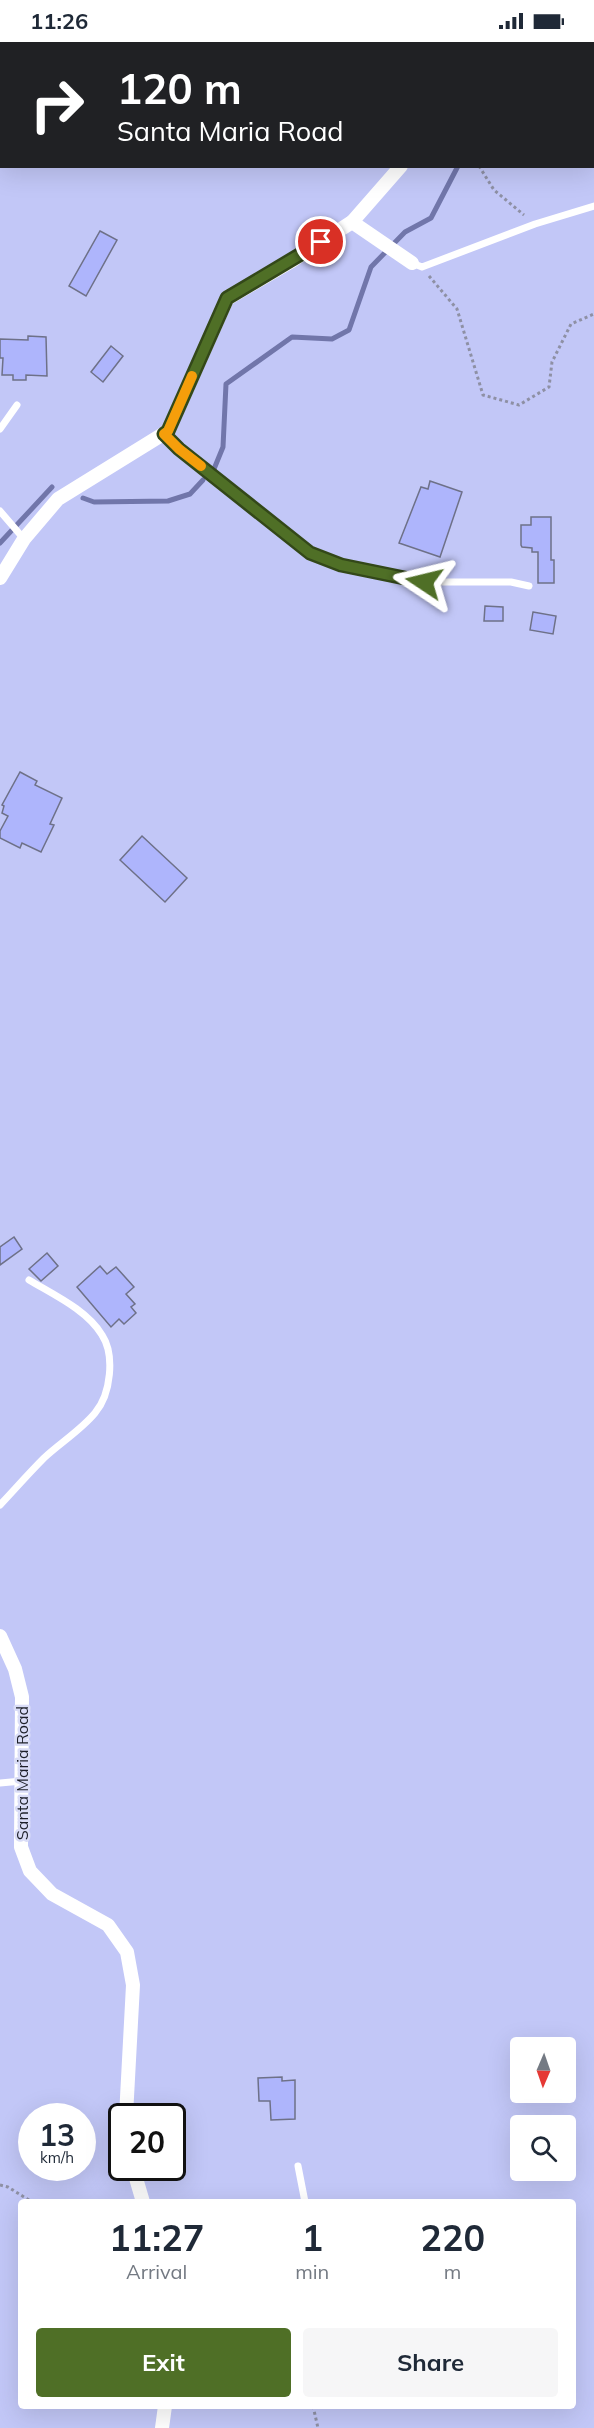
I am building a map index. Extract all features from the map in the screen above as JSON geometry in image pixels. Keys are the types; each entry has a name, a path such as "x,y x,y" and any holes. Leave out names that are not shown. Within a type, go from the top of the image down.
{"street":[{"path":"0,578 22,537 58,499 168,431 227,298 290,262 352,222 399,168"},
{"path":"352,222 417,265"},
{"name":"Santa Maria Road","path":"0,1636 5,1656 22,1697 21,1847 30,1871 52,1894 108,1925 127,1952 133,1985 127,2103"},
{"path":"137,2181 142,2199"},
{"path":"162,2428 165,2409"}],"lane":[{"path":"417,265 594,206"},
{"path":"0,429 17,405"},
{"path":"164,434 179,449 310,553 341,565 424,582 511,582 529,586"},
{"path":"0,511 22,537"},
{"path":"0,1505 44,1458 97,1412 105,1393 111,1368 109,1350 102,1334 79,1311 29,1281"},
{"path":"0,1783 22,1781"},
{"path":"298,2166 304,2199"}],"path":[{"path":"480,168 494,190 535,224"},
{"path":"417,265 458,309 483,395 519,405 549,387 552,362 571,324 594,314"},
{"path":"0,2185 8,2187 27,2199"},
{"path":"314,2409 318,2428"}],"shaded area":[{"path":"0,168 594,168 594,2428 0,2428"}],"building":[{"path":"100,231 117,240 86,296 69,286"},
{"path":"28,336 46,337 47,376 26,375 26,380 13,380 13,375 2,375 3,358 0,358 0,339 28,340"},
{"path":"111,346 123,356 103,382 91,372"},
{"path":"430,481 462,492 440,557 399,543 421,487 428,489"},
{"path":"531,517 551,517 551,560 554,560 554,583 538,583 538,552 532,552 532,548 521,545 521,525 531,525"},
{"path":"485,606 503,607 503,621 484,621"},
{"path":"533,612 556,616 553,634 530,630"},
{"path":"20,772 37,781 35,785 62,798 50,824 54,825 41,852 22,843 20,848 0,838 0,831 8,816 2,813 4,806 2,805"},
{"path":"142,836 187,878 165,902 120,860"},
{"path":"14,1237 22,1249 0,1265 0,1247"},
{"path":"47,1253 58,1266 41,1281 29,1269"},
{"path":"100,1266 107,1274 116,1267 134,1287 126,1294 135,1304 131,1307 136,1313 124,1324 119,1319 111,1327 77,1287"},
{"path":"282,2077 282,2081 295,2080 295,2119 271,2120 270,2101 259,2101 258,2078"}],"waterway":[{"path":"214,469 223,447 226,384 292,337 332,339 349,330 371,267 405,232 431,218 457,168"},
{"path":"83,498 94,502 168,501 190,494 203,480"},
{"path":"0,543 52,487"}],"slow traffic":[{"path":"192,376 168,431 164,434 201,466"}],"route":[{"path":"321,242 227,298 168,431 164,434 179,449 310,553 341,565 424,582"}]}
